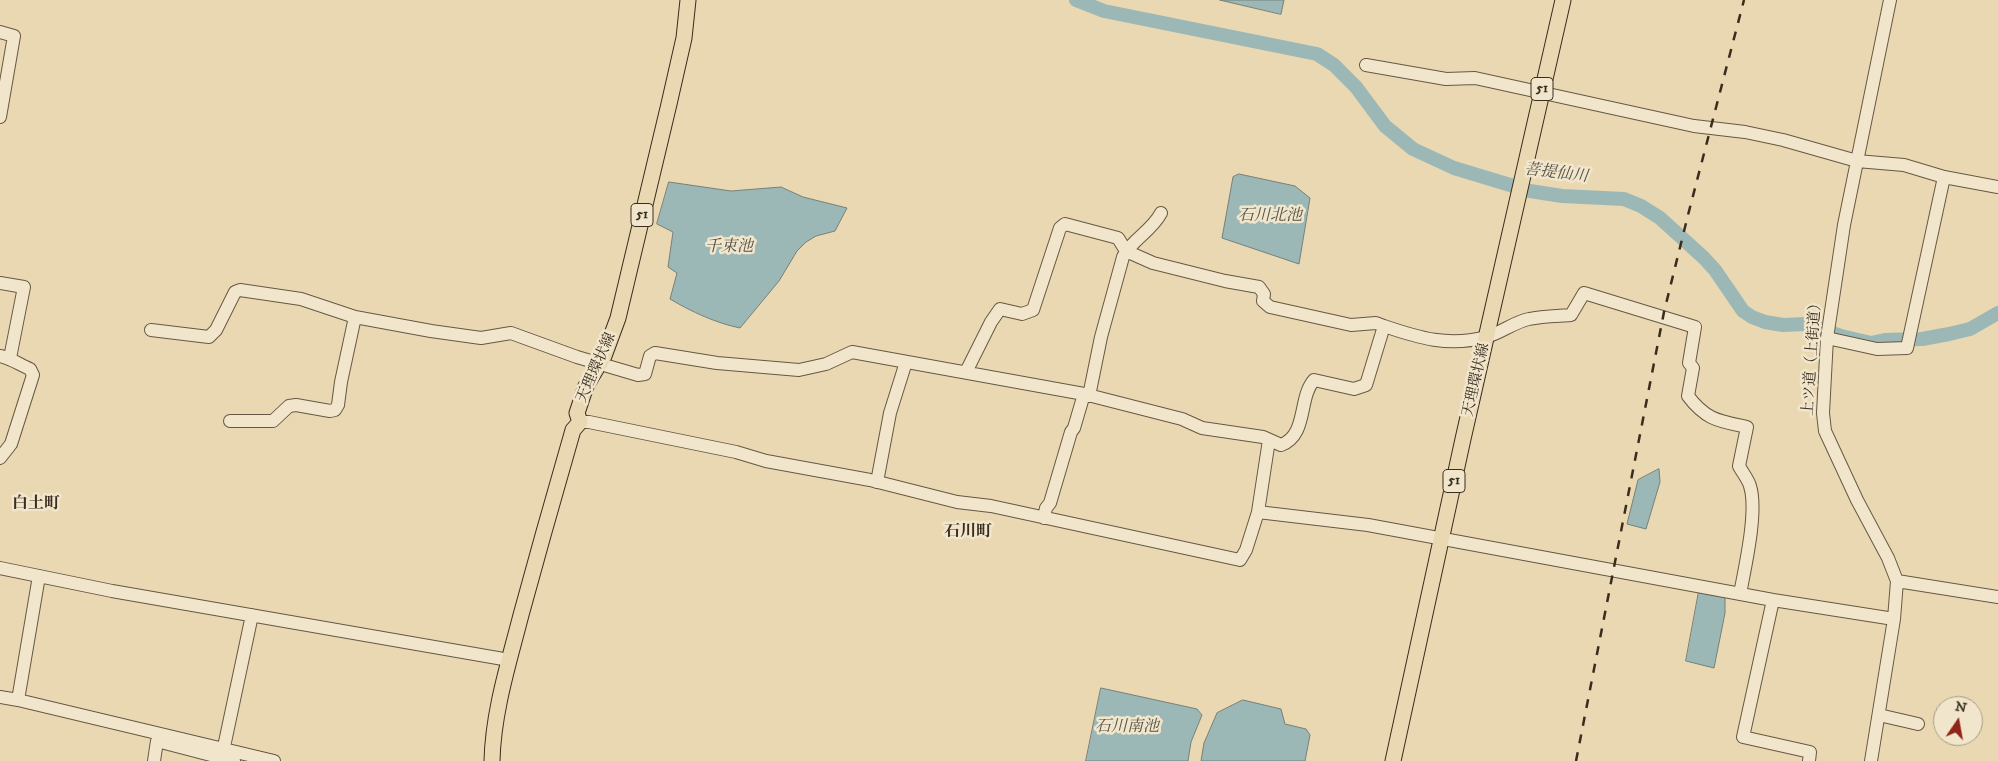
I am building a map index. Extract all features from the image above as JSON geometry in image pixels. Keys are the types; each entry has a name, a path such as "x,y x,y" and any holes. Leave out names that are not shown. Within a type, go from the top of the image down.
{"main road":[{"name":"天理環状線","path":"492,761 496,719 509,660 573,430 580,422 577,413 586,386 598,363 604,356 618,318 674,86 684,38 688,0"},
{"name":"天理環状線","path":"1393,761 1563,0"}],"street":[{"name":"上ツ道（上街道）","path":"1871,761 1894,619 1897,581 1888,558 1857,500 1825,431 1823,413 1827,338 1844,225 1890,0"},
{"path":"0,32 14,36 0,117"},
{"path":"1366,65 1446,78 1475,78 1542,91 1694,126 1745,132 1783,140 1857,161 1904,165 1944,177 1998,187"},
{"path":"1827,338 1877,350 1907,348 1944,177"},
{"path":"1044,518 1046,508 1050,504 1071,432 1087,395 1126,251 1155,224 1161,213"},
{"path":"966,372 991,322 1000,309 1022,314 1033,310 1060,228 1065,224 1118,238 1126,251 1153,263 1181,272 1259,287 1264,294 1263,300 1270,307 1351,326 1376,323 1422,339 1435,341 1459,341 1487,337 1528,319 1572,315 1584,294 1695,327 1689,357 1689,363 1693,368 1688,396 1699,411 1720,421 1746,427 1738,466 1750,485 1752,496 1750,535 1740,594"},
{"path":"0,283 24,287 5,357 30,369 32,375 11,444 0,458"},
{"path":"150,330 209,337 216,330 235,292 240,290 301,300 355,317 481,338 511,333 638,375 645,374 650,356 655,353 717,364 799,370 826,364 852,352 1087,395 1182,419 1202,428 1255,436 1281,445 1293,437 1299,425 1307,388 1314,380 1354,389 1366,385 1384,326"},
{"path":"230,421 273,421 289,406 296,405 330,411 335,410 338,405 355,317"},
{"path":"877,482 890,412 906,362"},
{"path":"580,422 589,422 736,452 766,461 877,482 957,502 991,506 1240,560 1246,550 1258,512 1269,440"},
{"path":"1258,512 1368,525 1773,600 1894,619"},
{"path":"0,568 509,660"},
{"path":"18,700 39,576"},
{"path":"1897,581 1998,597"},
{"path":"1773,600 1743,737 1810,752 1809,761"},
{"path":"222,756 252,615"},
{"path":"0,697 18,700 222,756 234,761"},
{"path":"1879,714 1918,724"},
{"path":"154,761 157,741 222,756 274,761"}],"water":[{"path":"1220,0 1284,0 1281,14"},
{"name":"石川北池","path":"1239,174 1295,186 1310,198 1299,264 1222,238 1233,177"},
{"name":"千束池","path":"669,182 731,191 781,187 803,197 847,208 835,231 816,236 797,251 779,281 740,328 704,316 670,299 677,273 668,267 673,232 657,224"},
{"path":"1659,469 1660,482 1646,529 1627,524 1638,480"},
{"path":"1699,591 1725,596 1725,613 1714,668 1686,661"},
{"name":"石川南池","path":"1101,688 1197,709 1202,715 1191,742 1188,761 1086,761"},
{"path":"1243,700 1281,709 1285,724 1306,729 1310,735 1305,761 1201,761 1204,743 1217,713"}],"waterway":[{"name":"菩提仙川","path":"1076,0 1104,11 1317,54 1334,65 1356,87 1385,126 1413,149 1454,168 1530,191 1562,196 1624,199 1641,206 1660,218 1704,258 1715,270 1743,311 1765,322 1783,325 1805,324 1841,336 1871,343 1885,340 1922,339 1949,334 1970,329 1998,313"}],"railway":[{"path":"1576,761 1664,312 1744,0"}],"district":[{"name":"白土町","path":"36,505"},
{"name":"石川町","path":"968,533"}]}
